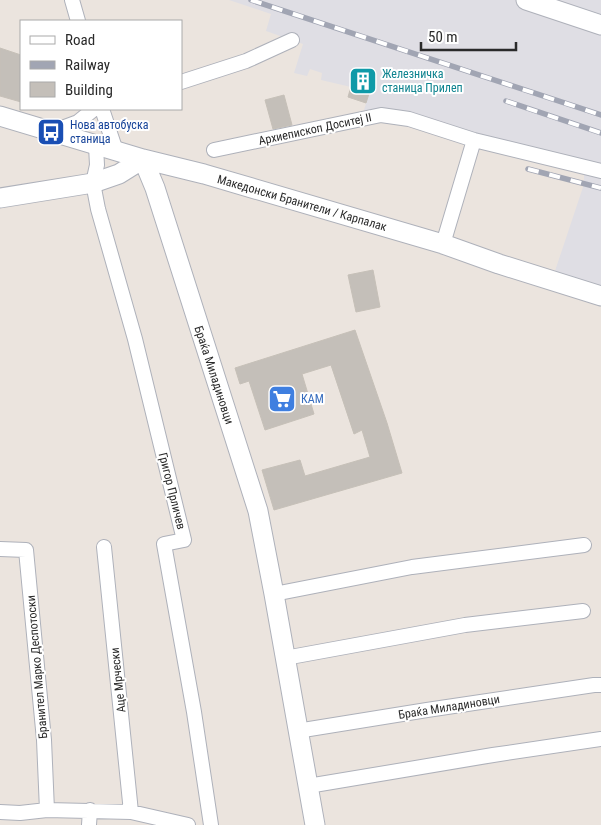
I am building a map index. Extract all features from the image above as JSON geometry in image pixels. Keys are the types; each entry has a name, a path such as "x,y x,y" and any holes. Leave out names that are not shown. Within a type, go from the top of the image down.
{"street":[{"path":"72,0 78,20"},
{"path":"526,0 601,25"},
{"path":"182,82 246,61 292,40"},
{"path":"52,132 78,122 93,110"},
{"path":"102,110 116,151"},
{"name":"Архиепископ Доситеј II","path":"214,150 381,115 409,119 474,140 601,171"},
{"name":"Македонски Бранители / Карпалак","path":"0,116 142,160 204,174 443,244 601,296"},
{"path":"443,244 474,140"},
{"name":"Григор Прличев","path":"96,146 98,165 93,183 98,209 135,338 184,540 164,544 194,712 210,825"},
{"path":"0,198 93,183 119,174 142,160"},
{"name":"Браќа Миладиновци","path":"142,160 155,188 258,511 315,825"},
{"path":"274,594 412,567 584,545"},
{"name":"Аце Мрчески","path":"104,547 131,812"},
{"name":"Бранител Марко Деспотоски","path":"0,549 26,550 44,740 47,810"},
{"path":"284,658 465,625 583,611"},
{"name":"Браќа Миладиновци","path":"297,732 437,708 594,685 601,686"},
{"path":"308,786 601,739"},
{"path":"0,812 19,819 47,810 131,812 154,822 188,825"},
{"path":"89,825 90,810"}],"shaded area":[{"path":"229,0 601,0 601,296 552,280 584,184 584,166 364,110 375,75 357,69 351,87 321,80 322,73 310,69 307,76 294,73 303,44 266,31 271,14"}],"building":[{"path":"0,48 20,55 20,102 0,96"},
{"name":"Железничка станица Прилеп","path":"356,69 375,75 366,103 348,97"},
{"path":"284,95 292,125 273,129 265,100"},
{"path":"373,270 380,307 356,312 348,275"},
{"path":"355,330 402,473 274,510 262,470 300,460 305,476 370,457 362,430 354,434 331,365 302,374 314,414 265,430 249,381 240,384 235,368"}],"railway":[{"path":"251,0 601,115"},
{"path":"506,101 601,133"},
{"path":"528,169 601,188"}],"place":[{"name":"Железничка станица Прилеп","path":"363,81"},
{"name":"Нова автобуска станица","path":"51,132"},
{"name":"КАМ","path":"282,399"}]}
